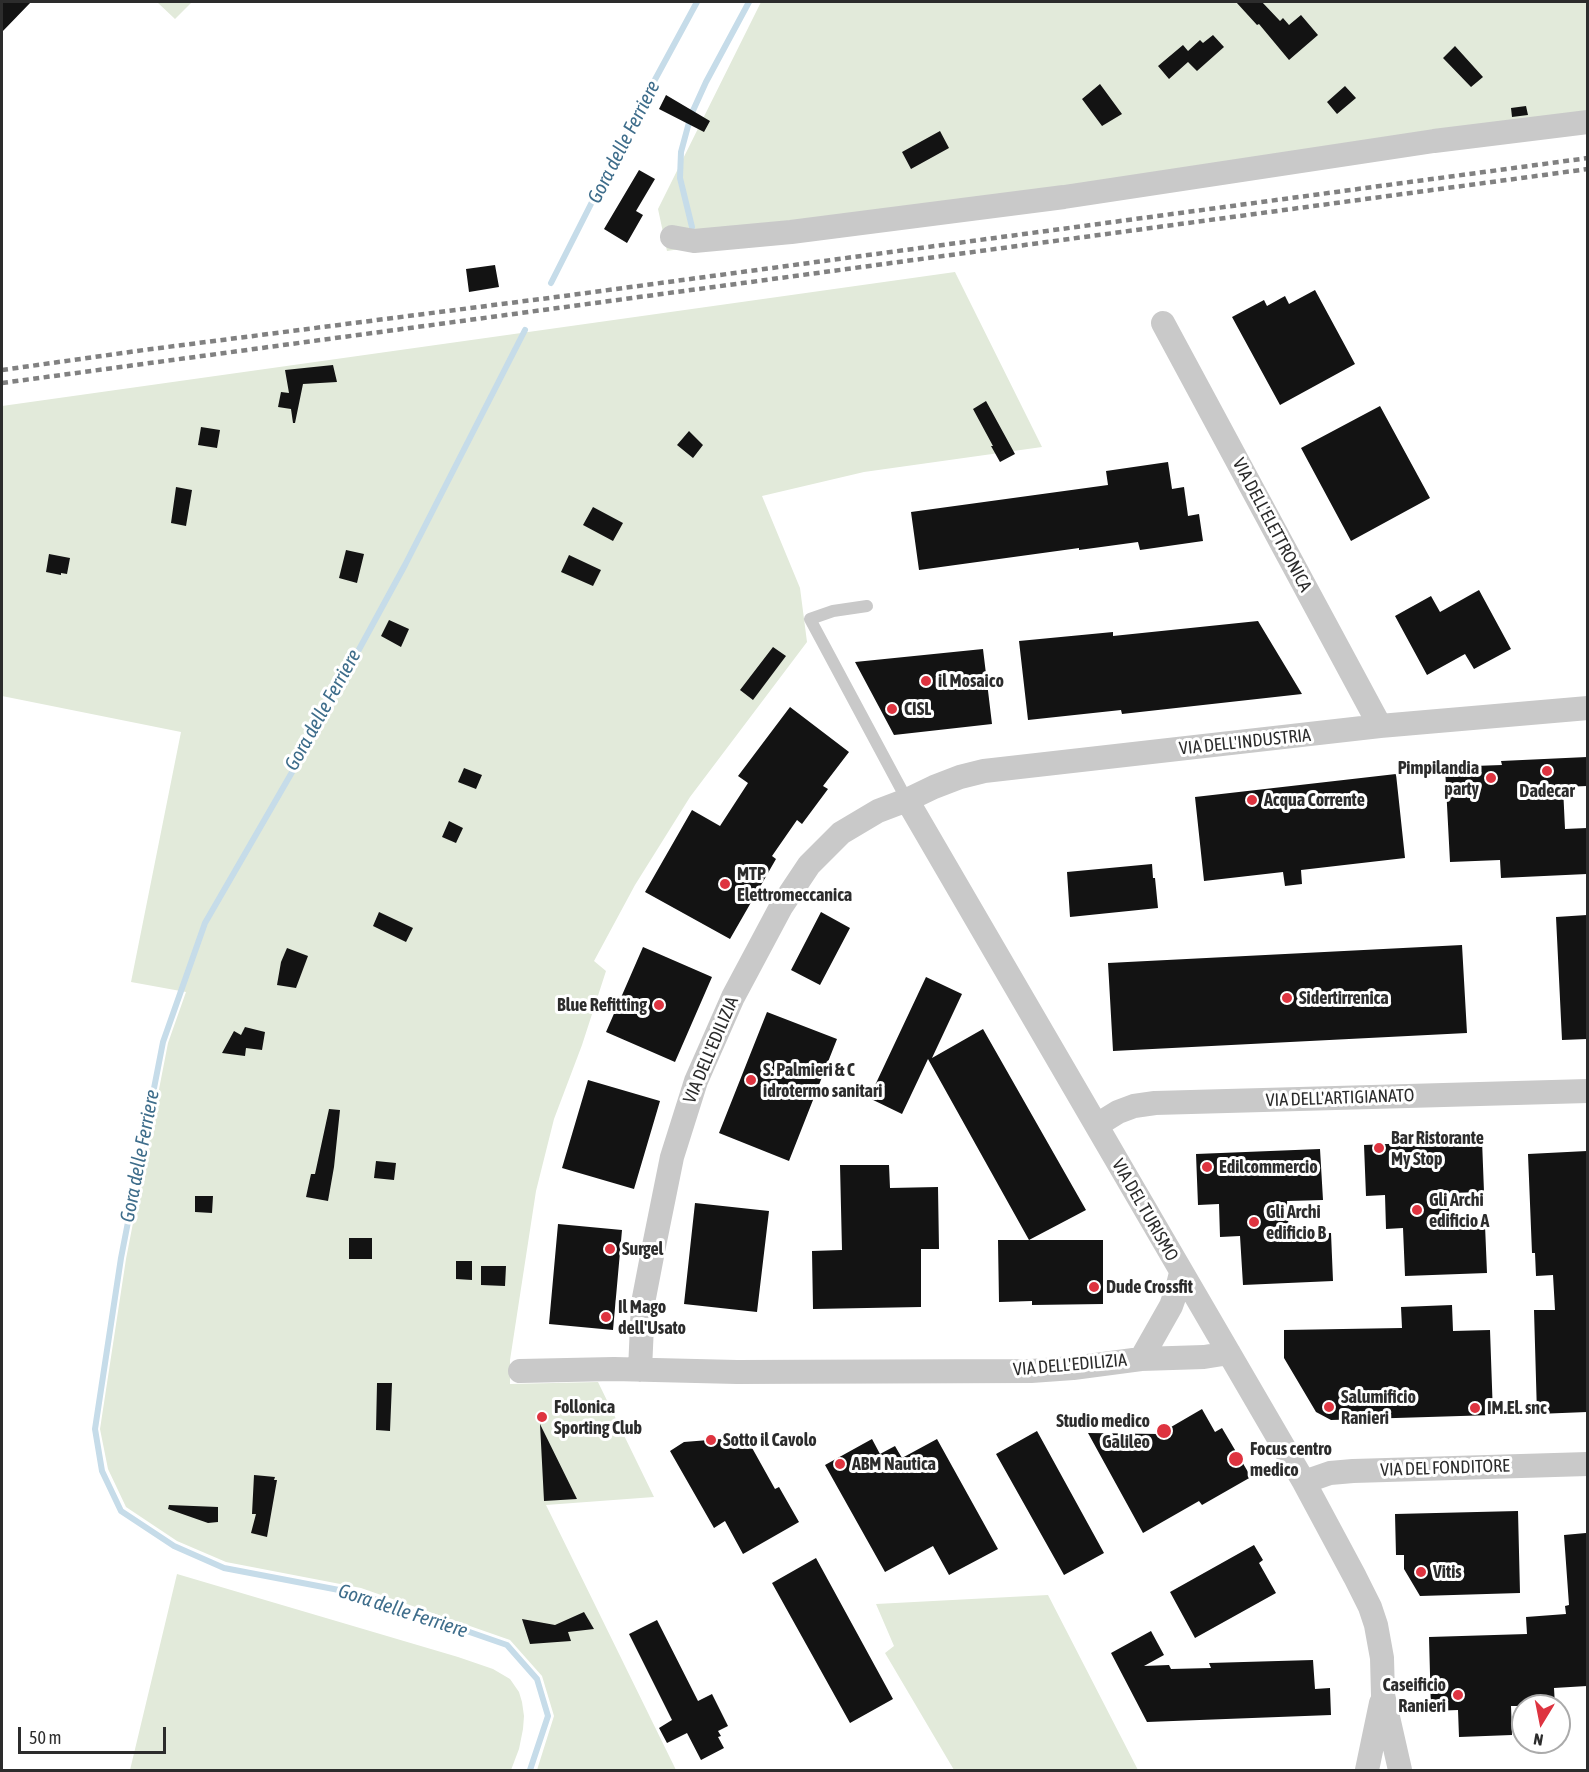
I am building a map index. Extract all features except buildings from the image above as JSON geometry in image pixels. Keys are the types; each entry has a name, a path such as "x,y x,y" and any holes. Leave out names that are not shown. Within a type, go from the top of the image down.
{"street":[{"path":"672,237 694,241 791,232 1064,197 1399,146 1587,122"},
{"name":"VIA DELL'ELETTRONICA","path":"1163,323 1380,726"},
{"name":"VIA DELL'INDUSTRIA","path":"907,800 960,777 984,771 1380,726 1587,708"},
{"name":"VIA DEL TURISMO","path":"907,800 1304,1482 1370,1607 1380,1643 1383,1695 1400,1770"},
{"name":"VIA DELL'EDILIZIA","path":"625,1374 643,1304 672,1157 696,1081 733,997 781,907 809,865 824,848 849,827 878,811 907,800"},
{"name":"VIA DELL'ARTIGIANATO","path":"1097,1125 1118,1112 1134,1106 1155,1103 1587,1091"},
{"name":"VIA DELL'EDILIZIA","path":"1141,1359 1171,1306 1181,1273"},
{"name":"VIA DELL'EDILIZIA","path":"520,1371 625,1374 1030,1371 1141,1359 1204,1357 1229,1353"},
{"name":"VIA DEL FONDITORE","path":"1304,1482 1330,1473 1353,1471 1587,1464"},
{"name":"VIA DEL TURISMO","path":"1367,1770 1383,1695"}],"lane":[{"path":"867,606 833,611 810,619 907,800"}],"green space":[{"path":"157,2 192,2 175,19"},
{"path":"761,2 1587,2 1587,117 1328,152 667,251 658,209"},
{"path":"955,272 1042,447 864,472 762,496 800,588 807,642 690,797 635,885 594,961 606,971 582,1045 554,1119 536,1191 510,1360 510,1384 598,1382 654,1497 546,1505 676,1770 537,1770 554,1716 542,1676 510,1640 361,1588 226,1562 177,1541 126,1507 108,1469 100,1429 126,1259 168,1043 186,992 131,982 181,732 2,696 2,406"},
{"path":"177,1574 493,1669 510,1679 519,1692 522,1702 523,1729 511,1770 130,1770"},
{"path":"1048,1595 1138,1770 954,1770 885,1653 894,1646 876,1604"}],"waterway":[{"name":"Gora delle Ferriere","path":"551,283 638,111 697,2"},
{"path":"692,227 680,178 681,152 691,115 749,2"},
{"name":"Gora delle Ferriere","path":"525,330 405,565 295,767 205,923 163,1042 121,1258 95,1429 102,1471 121,1511 174,1546 224,1568 360,1594 507,1645 537,1679 548,1716 530,1770"}],"railway":[{"path":"2,370 1588,158"},
{"path":"2,383 1588,169"}],"place":[{"name":"il Mosaico","path":"926,681"},
{"name":"CISL","path":"892,709"},
{"name":"Dadecar","path":"1547,771"},
{"name":"Pimpilandia party","path":"1491,778"},
{"name":"Acqua Corrente","path":"1252,800"},
{"name":"MTP Elettromeccanica","path":"725,884"},
{"name":"Sidertirrenica","path":"1287,998"},
{"name":"Blue Refitting","path":"659,1005"},
{"name":"S. Palmieri & C idrotermo sanitari","path":"751,1080"},
{"name":"Bar Ristorante My Stop","path":"1379,1148"},
{"name":"Edilcommercio","path":"1207,1167"},
{"name":"Gli Archi edificio A","path":"1417,1210"},
{"name":"Gli Archi edificio B","path":"1254,1222"},
{"name":"Surgel","path":"610,1249"},
{"name":"Dude Crossfit","path":"1094,1287"},
{"name":"Il Mago dell'Usato","path":"606,1317"},
{"name":"Salumificio Ranieri","path":"1329,1407"},
{"name":"IM.El. snc","path":"1475,1408"},
{"name":"Follonica Sporting Club","path":"542,1417"},
{"name":"Studio medico Galileo","path":"1164,1431"},
{"name":"Sotto il Cavolo","path":"711,1440"},
{"name":"Focus centro medico","path":"1236,1459"},
{"name":"ABM Nautica","path":"840,1464"},
{"name":"Vitis","path":"1421,1572"},
{"name":"Caseificio Ranieri","path":"1458,1695"}]}
